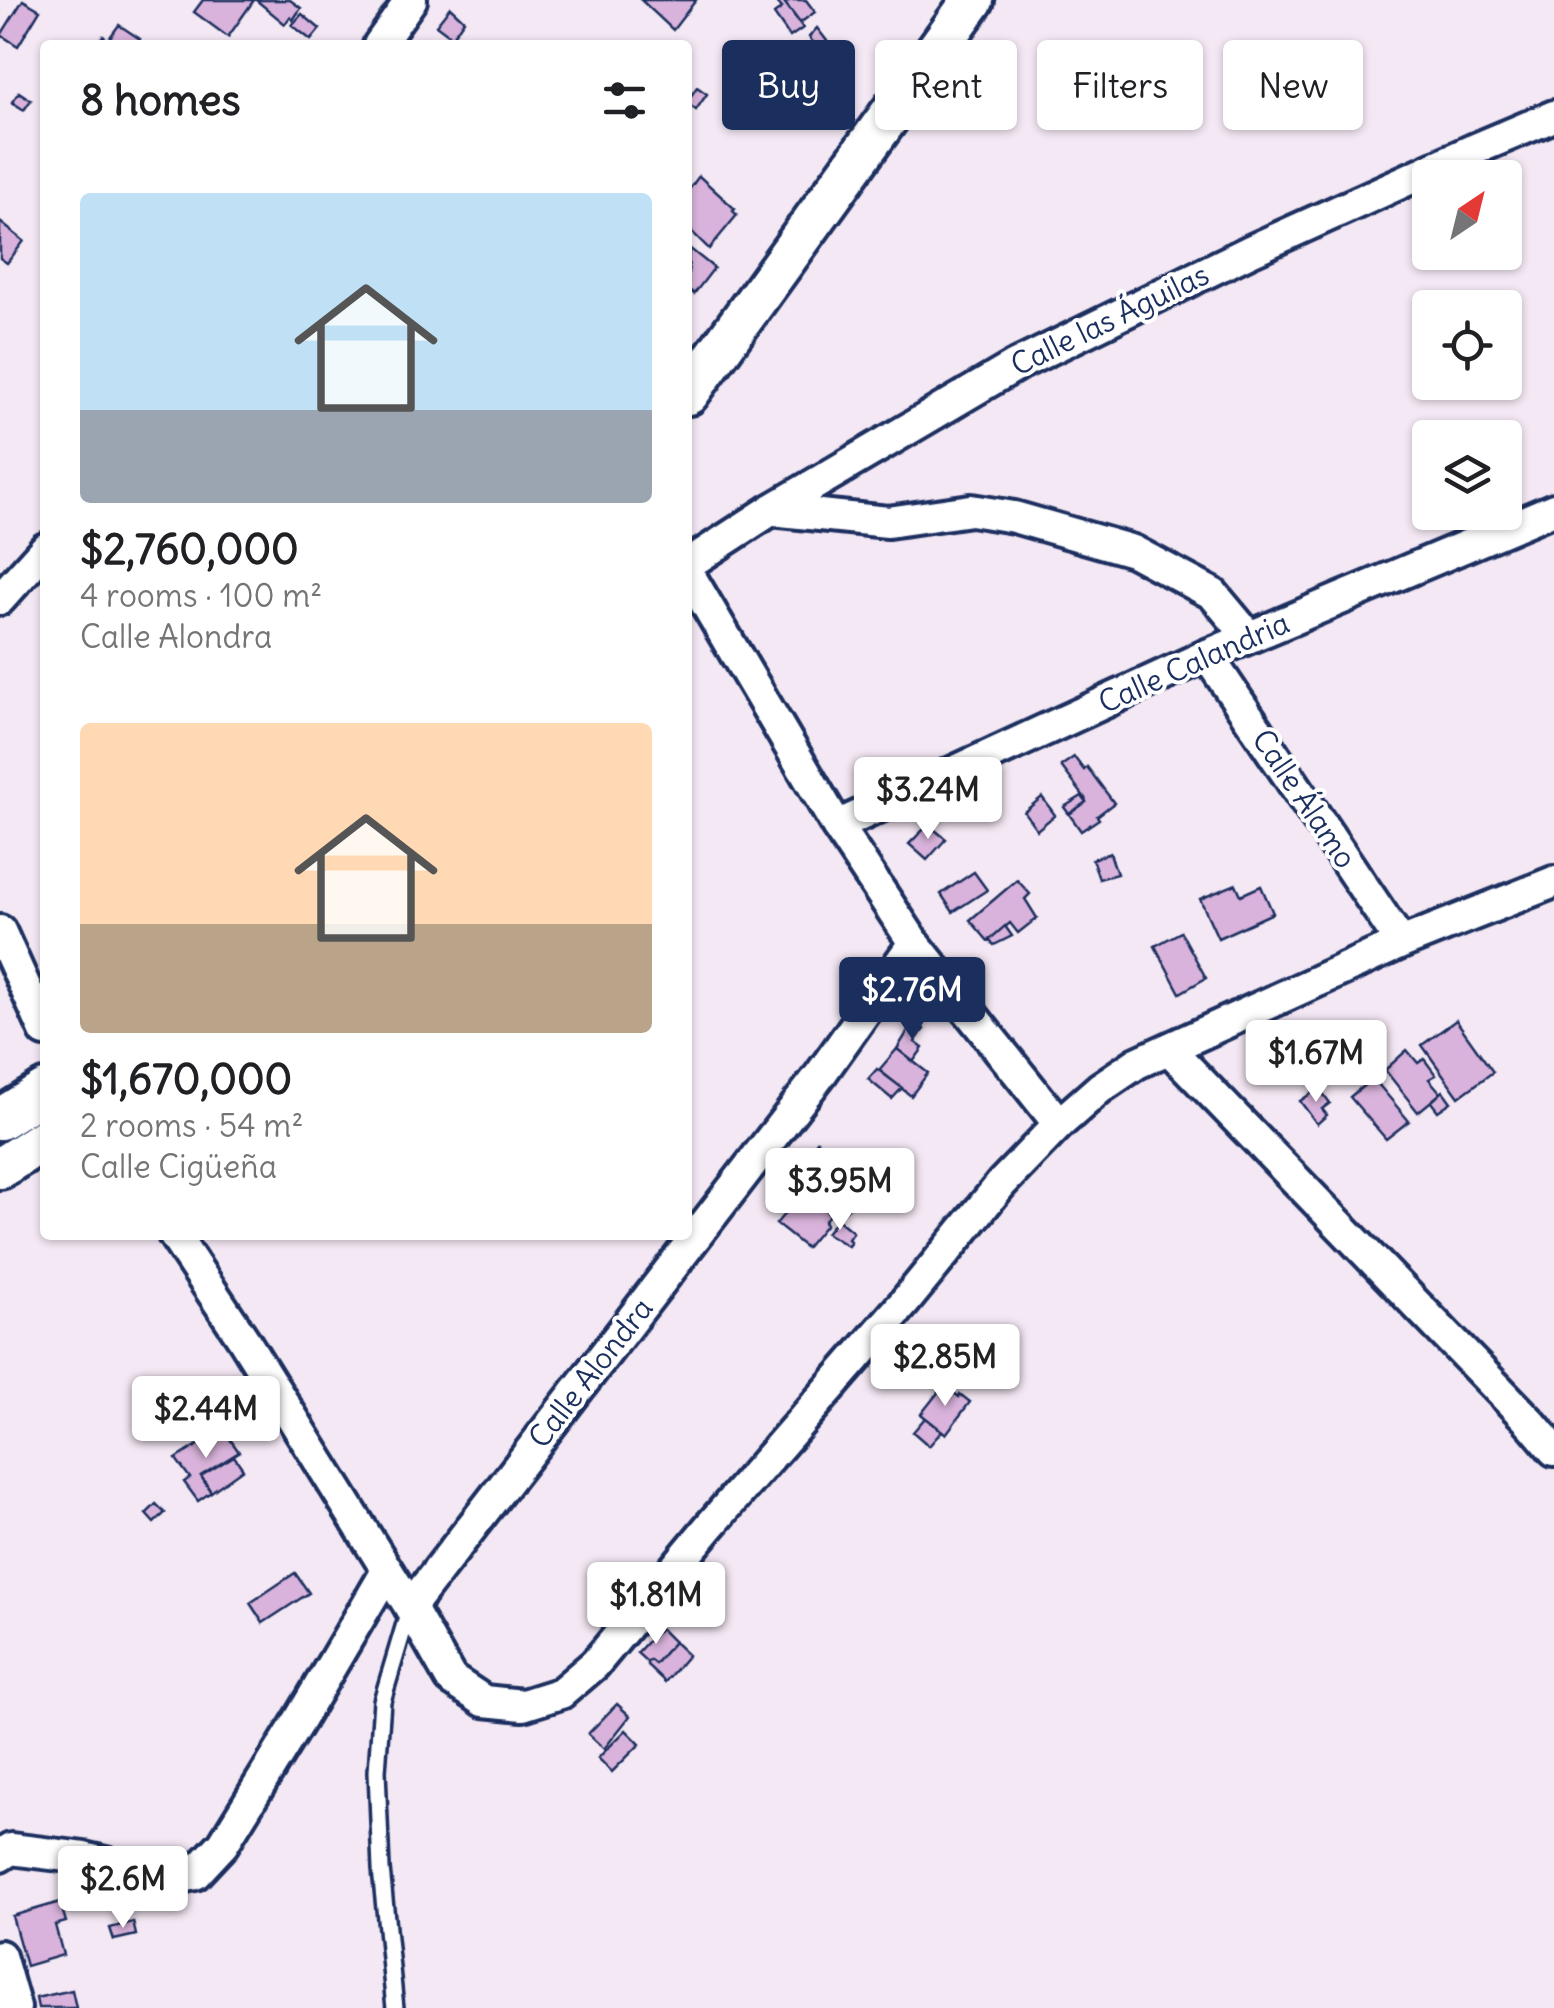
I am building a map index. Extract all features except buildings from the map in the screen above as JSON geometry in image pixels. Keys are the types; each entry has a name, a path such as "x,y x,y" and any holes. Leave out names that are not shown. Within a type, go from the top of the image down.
{"street":[{"path":"383,40 411,0"},
{"path":"692,388 973,0"},
{"name":"Calle las Águilas","path":"692,561 1014,366 1250,251 1554,116"},
{"name":"Calle Calandria","path":"838,826 1249,637 1554,509"},
{"path":"771,510 888,522 972,510 1014,516 1133,551 1213,594 1249,637"},
{"path":"0,599 40,555"},
{"path":"692,579 838,826 914,943 1059,1124"},
{"name":"Calle Álamo","path":"1207,656 1401,943"},
{"path":"177,1240 410,1607 450,1679 484,1701 523,1705 561,1693 595,1664 1002,1184 1100,1088 1137,1063 1401,943 1554,882"},
{"path":"0,931 40,1020"},
{"name":"Calle Alondra","path":"410,1607 808,1090 914,943"},
{"path":"1169,1049 1554,1450"},
{"path":"0,1119 40,1094"},
{"path":"0,1168 40,1142"},
{"path":"0,1856 11,1849 84,1858 172,1879 195,1874 222,1844 387,1571"},
{"path":"0,1956 15,2008"}],"lane":[{"path":"395,2008 376,1770 382,1701 410,1607"}]}
